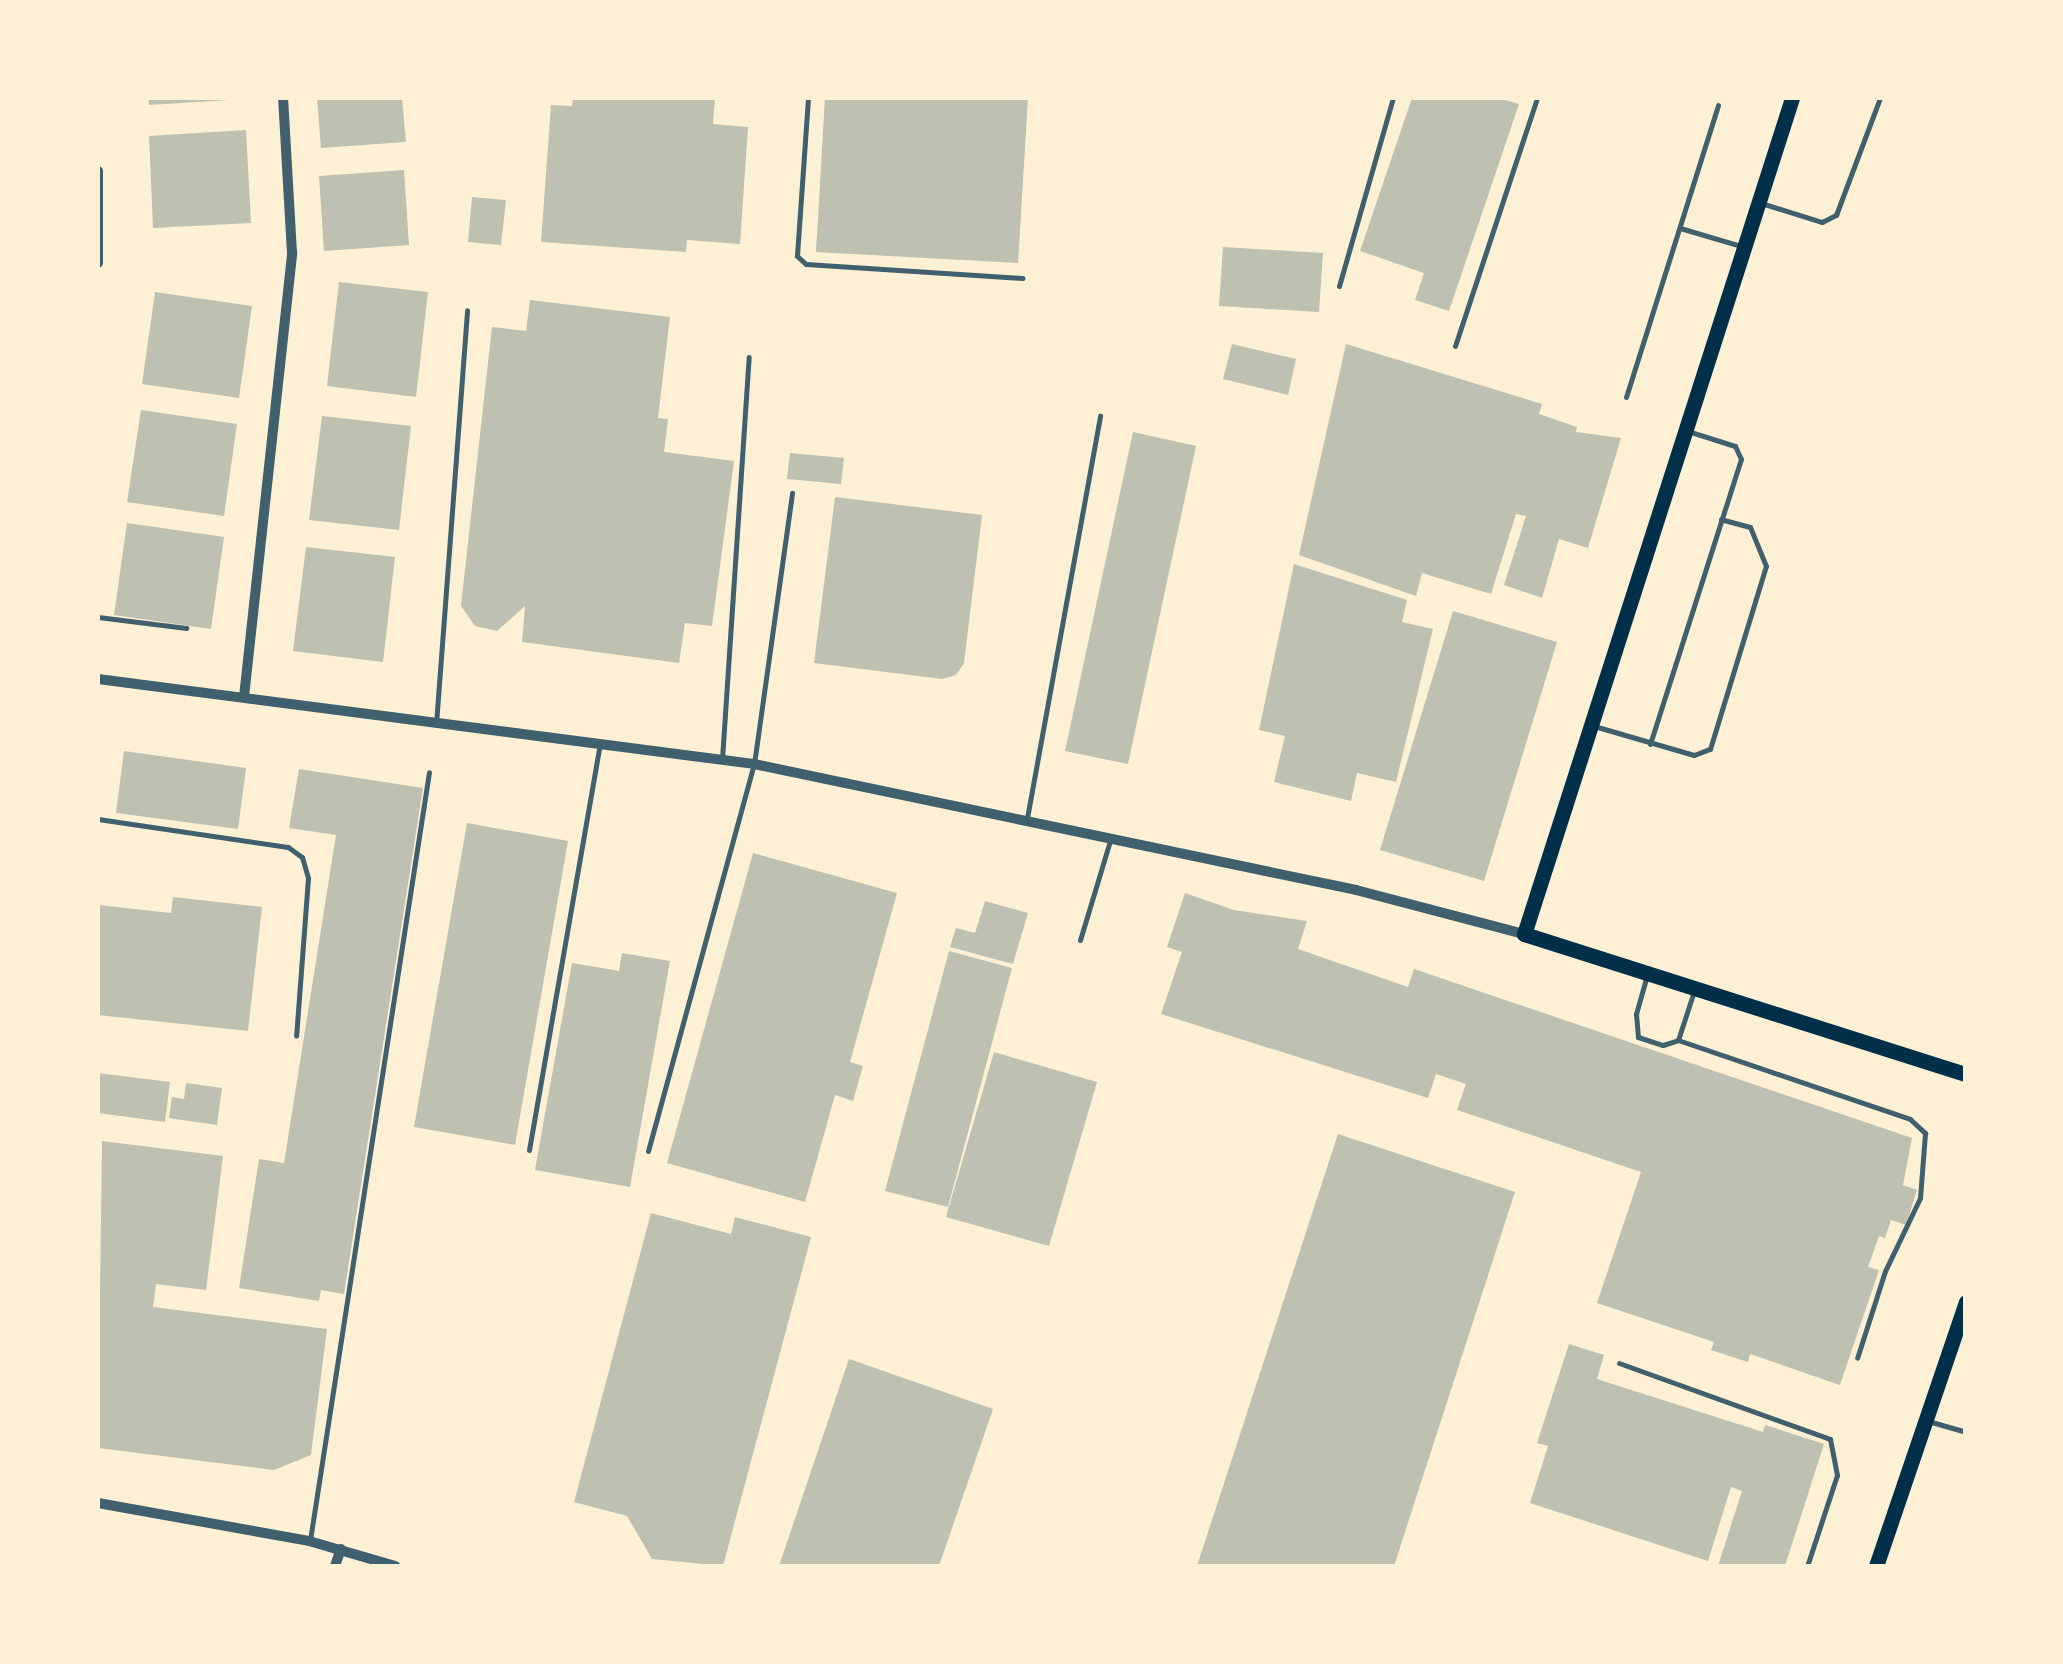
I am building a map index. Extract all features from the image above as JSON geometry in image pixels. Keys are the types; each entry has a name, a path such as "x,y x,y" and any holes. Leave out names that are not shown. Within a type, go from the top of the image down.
{"main road":[{"path":"1792,98 1524,934 1966,1074"},
{"path":"1876,1566 1966,1302"}],"street":[{"path":"244,697 292,253 283,98"},
{"path":"98,171 98,262"},
{"path":"98,679 436,727 754,764 1027,818 1524,934"},
{"path":"98,1503 309,1541 395,1566"},
{"path":"336,1566 341,1549"}],"lane":[{"path":"808,98 796,256 806,264 1023,278"},
{"path":"1339,286 1393,98"},
{"path":"1455,346 1537,98"},
{"path":"1758,202 1822,222 1836,215 1880,98"},
{"path":"1626,397 1718,105"},
{"path":"1679,228 1744,247"},
{"path":"436,727 466,310"},
{"path":"722,759 749,357"},
{"path":"1027,818 1100,416"},
{"path":"1650,744 1741,450 1686,431"},
{"path":"648,1151 754,764 792,493"},
{"path":"1591,726 1694,755 1710,748 1766,566 1750,527 1722,519"},
{"path":"98,617 186,628"},
{"path":"529,1150 600,745"},
{"path":"309,1541 429,772"},
{"path":"98,819 288,846 302,856 308,878 296,1036"},
{"path":"1080,940 1111,837"},
{"path":"1648,972 1634,1028 1638,1036 1664,1046 1678,1040 1910,1119 1925,1133 1920,1198 1884,1271 1857,1358"},
{"path":"1678,1040 1696,987"},
{"path":"1619,1363 1830,1439 1837,1475 1807,1566"},
{"path":"1926,1420 1966,1432"}],"building":[{"path":"148,98 229,98 229,100 149,105"},
{"path":"317,98 402,98 406,142 321,148"},
{"path":"573,98 715,98 713,124 748,127 740,244 687,240 686,252 541,242 551,105 572,106"},
{"path":"825,98 1028,98 1018,263 816,252"},
{"path":"1412,98 1499,98 1519,104 1449,311 1415,300 1424,273 1360,251"},
{"path":"246,130 251,223 153,228 149,136"},
{"path":"404,170 409,245 324,251 319,176"},
{"path":"472,197 506,200 501,245 468,242"},
{"path":"1223,247 1323,253 1319,312 1219,306"},
{"path":"339,282 428,292 416,397 327,386"},
{"path":"155,292 252,306 239,398 142,384"},
{"path":"530,300 670,317 658,418 668,419 664,452 734,461 712,626 685,623 679,663 522,642 525,606 497,631 475,626 461,606 492,327 526,331"},
{"path":"1232,344 1296,359 1288,395 1223,379"},
{"path":"1346,344 1542,404 1539,414 1577,427 1576,432 1621,438 1588,548 1559,539 1542,598 1504,585 1526,516 1516,514 1491,594 1422,573 1416,596 1299,555"},
{"path":"141,410 237,424 224,516 127,502"},
{"path":"322,416 411,426 399,530 309,520"},
{"path":"1133,432 1196,446 1128,764 1065,751"},
{"path":"790,453 844,458 841,484 787,479"},
{"path":"835,497 982,515 964,663 956,675 942,679 814,663"},
{"path":"127,523 224,537 211,629 114,615"},
{"path":"306,547 395,557 383,662 293,651"},
{"path":"1294,564 1407,600 1402,622 1433,629 1396,782 1357,773 1351,801 1274,782 1285,736 1259,730"},
{"path":"1453,611 1557,642 1484,881 1380,850"},
{"path":"124,751 246,768 238,829 116,813"},
{"path":"299,769 423,788 344,1294 321,1290 319,1301 239,1288 259,1159 284,1163 336,835 289,828"},
{"path":"467,823 568,841 515,1145 414,1127"},
{"path":"753,853 897,893 850,1062 863,1066 853,1101 835,1095 805,1202 667,1163"},
{"path":"1185,893 1234,910 1307,921 1298,949 1408,987 1414,969 1912,1138 1903,1185 1917,1190 1906,1225 1891,1220 1885,1238 1879,1236 1868,1267 1879,1270 1840,1385 1750,1354 1748,1362 1711,1350 1714,1342 1597,1303 1641,1172 1457,1110 1466,1084 1436,1074 1428,1098 1161,1014 1182,952 1167,947"},
{"path":"173,897 262,907 248,1031 98,1015 98,905 171,913"},
{"path":"985,901 1028,913 1013,964 950,947 956,928 975,933"},
{"path":"949,951 1012,968 948,1207 885,1191"},
{"path":"622,953 670,961 630,1187 535,1170 572,963 619,971"},
{"path":"994,1052 1097,1082 1049,1246 946,1217"},
{"path":"98,1073 170,1082 165,1122 98,1113"},
{"path":"186,1083 222,1088 217,1125 169,1118 172,1097 184,1099"},
{"path":"1338,1134 1515,1192 1394,1566 1197,1566"},
{"path":"102,1141 223,1156 206,1290 156,1284 153,1307 327,1329 311,1455 274,1470 98,1448"},
{"path":"651,1213 731,1234 735,1217 811,1237 723,1566 652,1559 627,1516 574,1502"},
{"path":"1569,1344 1604,1355 1597,1379 1763,1432 1765,1425 1824,1444 1785,1566 1718,1566 1742,1491 1731,1487 1708,1561 1530,1503 1548,1446 1537,1443"},
{"path":"849,1359 993,1409 939,1566 779,1566"}]}
